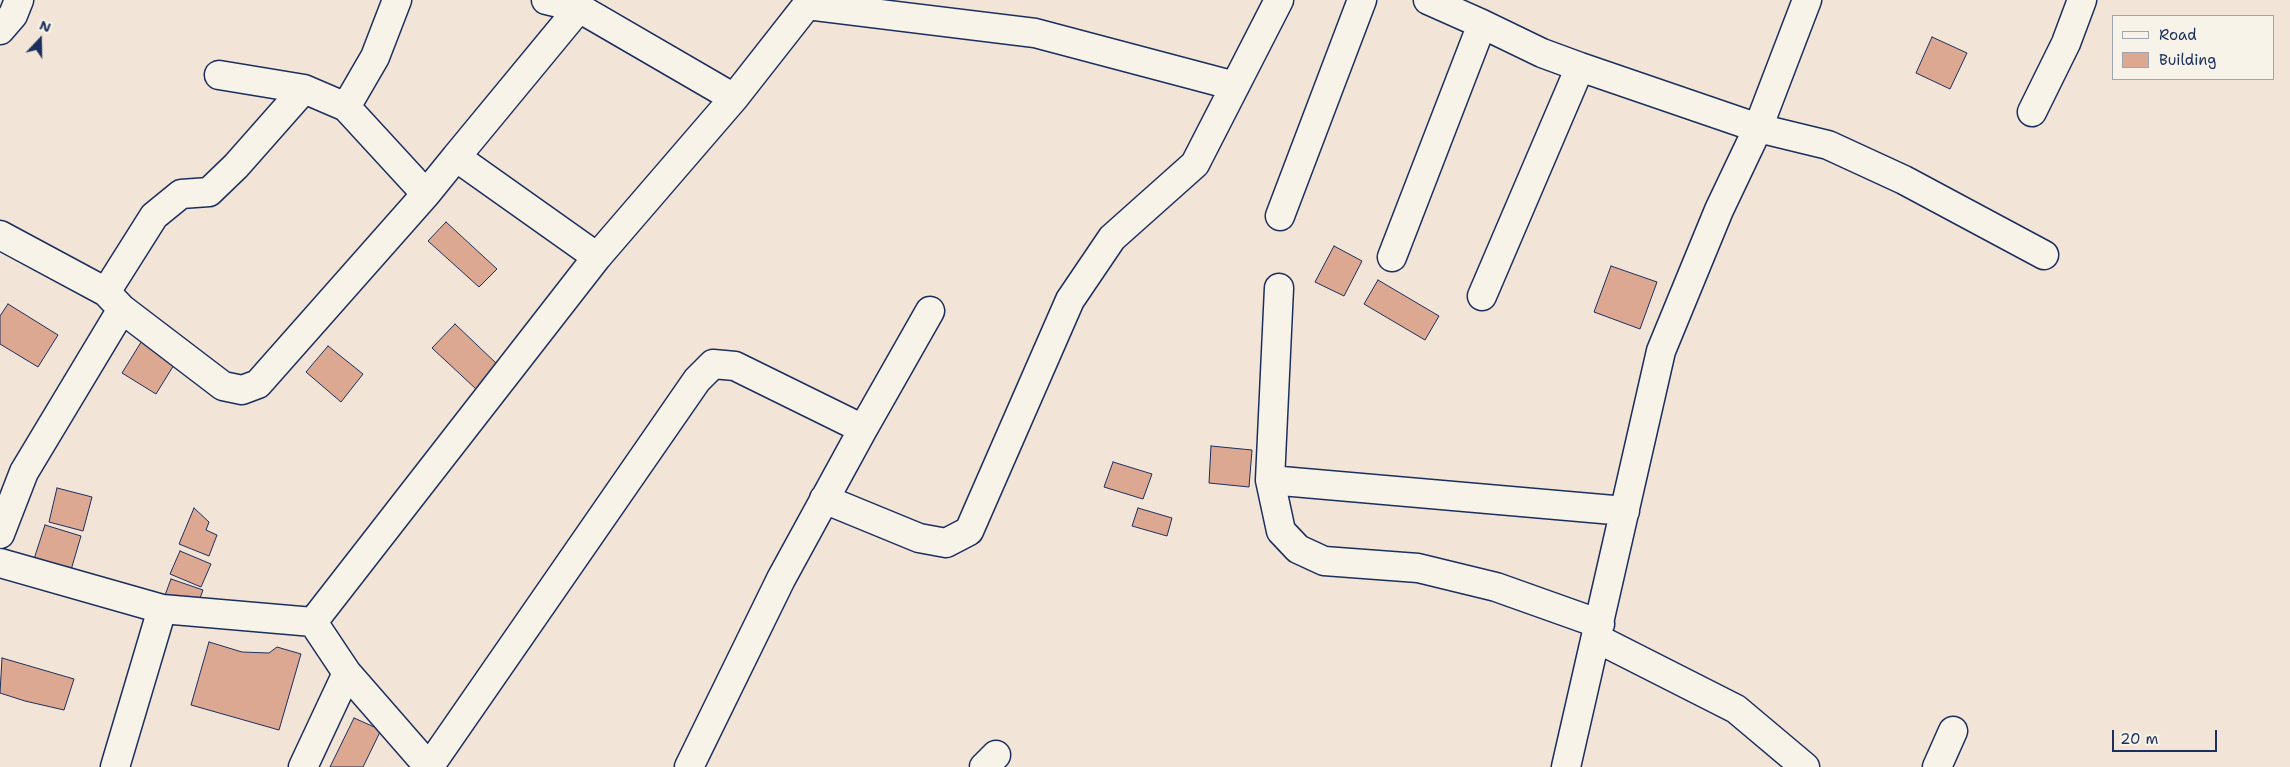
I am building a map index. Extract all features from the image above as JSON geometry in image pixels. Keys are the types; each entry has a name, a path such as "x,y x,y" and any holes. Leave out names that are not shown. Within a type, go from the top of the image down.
{"street":[{"path":"0,30 12,16 19,0"},
{"path":"346,107 375,58 397,0"},
{"path":"546,0 579,8 734,98"},
{"path":"824,498 919,538 946,543 969,532 1070,300 1112,238 1195,164 1278,0"},
{"path":"1280,216 1362,0"},
{"path":"1428,0 1542,54 1758,128 1828,144 1904,180 2044,255"},
{"path":"1566,767 1660,351 1719,210 1758,128 1807,0"},
{"path":"2032,112 2066,43 2082,0"},
{"path":"313,622 597,257 734,98 808,2 1035,33 1235,86"},
{"path":"0,236 114,300 223,386 242,390 258,384 426,194 579,8"},
{"path":"1392,258 1482,24"},
{"path":"1482,296 1580,67"},
{"path":"219,75 304,90 346,107 426,194"},
{"path":"0,534 24,472 114,300 154,216 181,194 209,192 236,166 304,90"},
{"path":"456,157 597,257"},
{"path":"1279,288 1270,480 1281,531 1298,549 1324,561 1418,568 1496,587 1598,631 1736,710 1806,767"},
{"path":"689,767 781,579 824,498 930,311"},
{"path":"313,622 347,672 429,767 698,380 713,364 735,366 864,429"},
{"path":"1270,480 1625,511"},
{"path":"0,563 162,609 313,622"},
{"path":"115,767 162,609"},
{"path":"302,767 347,672"},
{"path":"1937,767 1952,732"}],"building":[{"path":"1932,37 1967,53 1950,89 1916,73"},
{"path":"446,222 497,269 479,287 428,241"},
{"path":"1334,246 1362,261 1344,296 1315,282"},
{"path":"1611,266 1657,282 1640,329 1594,312"},
{"path":"1378,280 1439,316 1425,340 1364,304"},
{"path":"8,304 58,335 38,367 0,344 0,316"},
{"path":"455,324 498,365 476,389 432,348"},
{"path":"143,339 177,360 156,394 122,373"},
{"path":"328,346 363,374 341,402 306,372"},
{"path":"1211,446 1252,450 1249,487 1209,483"},
{"path":"1113,462 1152,474 1143,499 1104,487"},
{"path":"57,488 92,497 83,531 49,522"},
{"path":"194,508 209,522 206,530 217,535 209,556 179,544"},
{"path":"1138,508 1172,518 1167,536 1132,526"},
{"path":"45,525 81,536 71,570 34,559"},
{"path":"180,551 211,564 201,587 170,574"},
{"path":"171,579 203,590 196,609 164,598"},
{"path":"209,642 242,652 269,653 277,647 301,654 279,730 191,705"},
{"path":"2,658 74,679 64,710 0,693"},
{"path":"354,718 381,730 363,767 330,767"}]}
